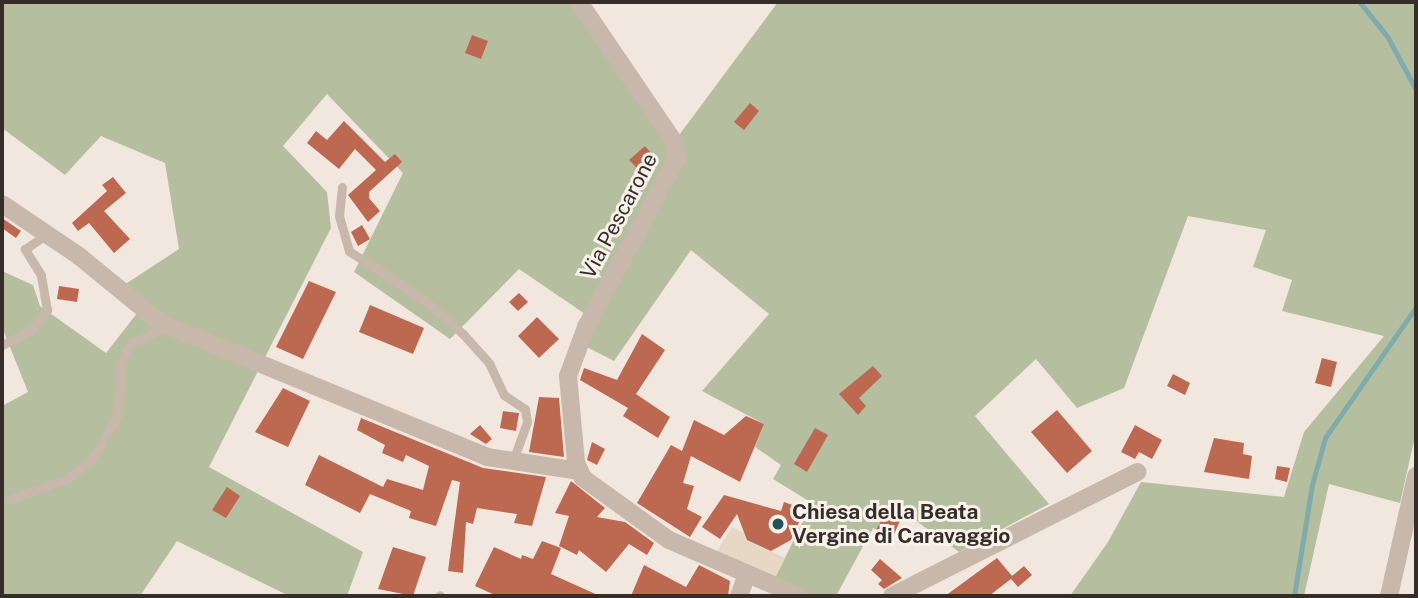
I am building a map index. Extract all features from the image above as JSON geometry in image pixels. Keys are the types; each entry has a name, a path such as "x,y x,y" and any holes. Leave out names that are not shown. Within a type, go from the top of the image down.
{"street":[{"name":"Via Pescarone","path":"579,2 674,142 677,158 586,327 568,376 572,443 580,471"},
{"path":"2,204 47,234 169,326 487,457 514,458 580,471 583,478 668,540 799,596"},
{"path":"892,596 1137,472"},
{"path":"1389,596 1416,477"},
{"path":"740,571 740,596"}],"lane":[{"path":"342,187 339,216 349,251 428,303 463,334 489,363 504,395 525,409 527,422 514,458"},
{"path":"2,345 31,330 47,310 41,275 25,249 47,234"},
{"path":"11,499 69,478 93,458 117,417 122,361 131,343 169,326"}],"green space":[{"path":"2,2 585,2 674,142 778,2 1416,2 1416,432 1400,503 1329,484 1304,596 1070,596 1108,542 1141,482 1284,497 1304,432 1384,336 1282,311 1292,280 1253,267 1266,230 1188,216 1124,388 1077,408 1036,359 975,416 1049,504 959,552 904,512 892,539 873,528 836,596 806,596 773,582 812,503 773,479 781,465 755,447 764,424 702,391 769,314 691,250 614,361 575,341 588,316 519,269 450,339 354,272 403,173 327,94 283,146 327,192 331,228 209,467 363,552 347,596 289,596 177,541 140,596 2,596 2,406 28,392 2,327 2,271 33,285 40,306 106,353 145,303 124,285 179,249 165,163 101,136 65,175 2,128"}],"shaded area":[{"path":"732,527 746,534 748,540 785,558 773,582 714,556"}],"building":[{"path":"472,35 488,41 481,59 465,53"},
{"path":"750,103 759,111 744,130 734,122"},
{"path":"344,121 385,162 395,154 402,162 369,192 369,198 380,211 368,222 348,195 376,170 355,149 339,169 307,143 316,131 327,140"},
{"path":"645,146 657,160 642,173 629,160"},
{"path":"113,177 126,193 104,211 130,239 114,253 89,223 78,231 72,223 107,191 102,185"},
{"path":"2,218 21,231 16,238 2,228"},
{"path":"362,225 370,239 358,246 351,232"},
{"path":"309,281 336,292 303,359 276,347"},
{"path":"59,286 79,289 77,302 57,299"},
{"path":"519,293 528,302 518,311 509,302"},
{"path":"370,305 424,328 413,354 359,332"},
{"path":"537,317 559,339 539,358 518,336"},
{"path":"642,334 665,350 636,394 670,417 658,438 623,416 628,408 580,380 584,368 617,380"},
{"path":"1322,358 1337,362 1331,387 1315,383"},
{"path":"873,366 882,376 859,398 866,406 858,415 839,394"},
{"path":"1173,374 1190,383 1185,395 1167,386"},
{"path":"283,388 310,401 288,447 255,432"},
{"path":"539,397 559,398 564,457 529,452"},
{"path":"1057,410 1092,451 1067,473 1031,432"},
{"path":"503,411 519,413 516,431 500,428"},
{"path":"746,416 764,424 740,482 691,456 683,483 694,486 687,509 702,517 690,537 637,503 671,445 682,451 694,420 724,435"},
{"path":"361,418 483,468 546,477 532,526 514,523 517,514 477,508 473,524 466,522 463,573 448,571 460,482 452,480 436,526 409,518 411,511 370,494 360,513 305,485 319,455 383,487 387,479 423,490 429,466 406,455 403,462 382,453 385,445 357,430"},
{"path":"480,425 492,439 486,444 470,434"},
{"path":"1135,425 1162,440 1152,459 1139,452 1135,459 1121,452"},
{"path":"815,428 828,435 807,472 794,464"},
{"path":"1214,438 1244,443 1243,454 1252,456 1249,479 1204,472"},
{"path":"592,442 605,449 597,465 587,460"},
{"path":"1277,466 1290,468 1287,482 1275,479"},
{"path":"571,481 605,508 597,517 625,522 654,543 647,555 629,544 606,572 579,550 577,555 559,546 569,516 555,513"},
{"path":"227,487 240,496 226,518 212,510"},
{"path":"724,495 781,511 784,502 798,507 793,517 800,520 791,540 771,551 747,540 737,514 720,539 702,527"},
{"path":"891,504 904,511 892,539 876,530"},
{"path":"542,541 561,548 551,574 600,596 497,596 475,586 494,547 521,559 522,555 533,559"},
{"path":"393,547 426,557 413,596 378,589"},
{"path":"997,558 1012,576 1024,566 1032,575 1018,587 1011,579 989,596 945,596"},
{"path":"880,559 902,578 884,589 878,584 882,580 871,570"},
{"path":"644,565 686,587 699,565 730,581 728,596 631,596"}],"waterway":[{"path":"1360,2 1388,37 1416,89"},
{"path":"1294,596 1312,485 1325,438 1416,307"}],"place":[{"name":"Chiesa della Beata Vergine di Caravaggio","path":"778,524"}]}
